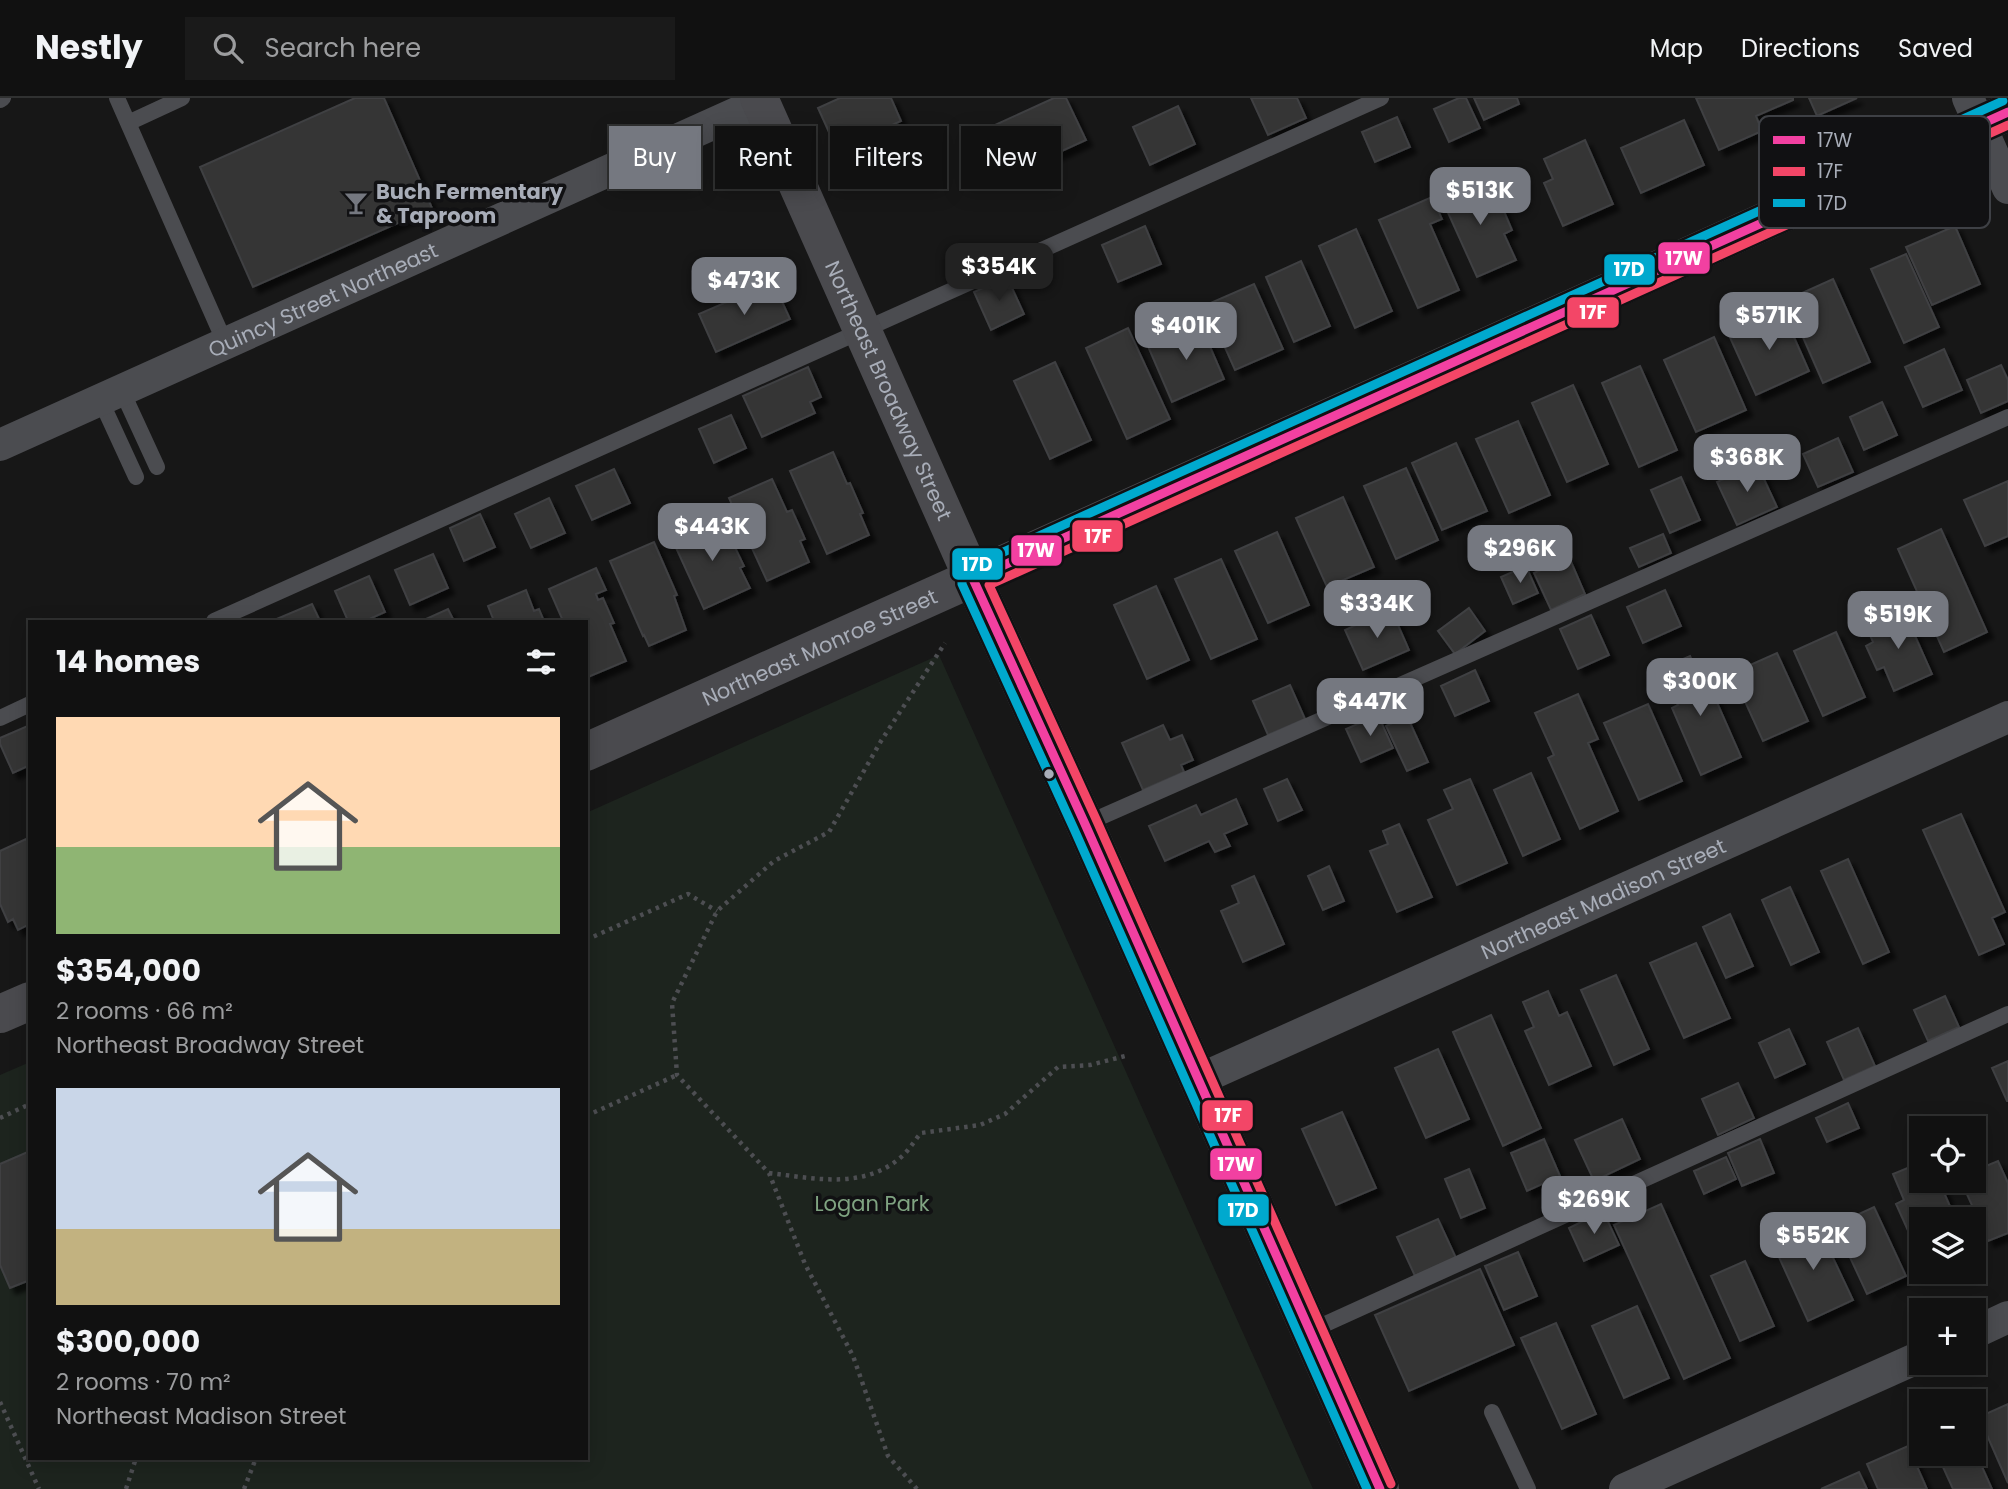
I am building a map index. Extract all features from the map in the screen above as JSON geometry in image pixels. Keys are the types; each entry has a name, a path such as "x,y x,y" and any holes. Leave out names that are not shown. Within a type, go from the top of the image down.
{"street":[{"name":"Northeast Broadway Street","path":"760,100 1380,1489"},
{"name":"Quincy Street Northeast","path":"0,446 760,100"},
{"path":"1990,129 2008,188"},
{"name":"Northeast Monroe Street","path":"588,751 973,579 1759,216"},
{"name":"Northeast Madison Street","path":"1198,1080 2008,717"},
{"path":"0,1014 28,1002"},
{"path":"1986,1327 2008,1317"},
{"path":"1625,1489 1909,1362"}],"lane":[{"path":"117,98 226,345"},
{"path":"128,122 182,98"},
{"path":"216,620 1381,98"},
{"path":"111,396 157,467"},
{"path":"111,396 136,477"},
{"path":"1085,824 2008,416"},
{"path":"0,718 28,705"},
{"path":"1310,1331 2008,1014"},
{"path":"1492,1412 1528,1489"}],"path":[{"path":"917,1489 888,1456 853,1356 804,1264 769,1172 677,1075 671,1003 717,911 774,861 829,832 881,741 945,643"},
{"path":"588,939 688,894 717,911"},
{"path":"769,1172 835,1180 871,1175 900,1158 921,1133 980,1125 1005,1114 1058,1067 1090,1065 1125,1056"},
{"path":"588,1115 677,1075"},
{"path":"0,1118 28,1105"},
{"path":"0,1402 39,1489"},
{"path":"126,1489 134,1460"},
{"path":"244,1489 255,1460"}],"green space":[{"name":"Logan Park","path":"939,655 1313,1489 0,1489 0,1075 28,1063 28,1460 588,1460 588,812"}],"building":[{"path":"355,98 384,98 432,208 253,287 200,167"},
{"path":"840,98 891,98 901,121 890,126 830,126 830,135 818,108"},
{"path":"1054,98 1066,98 1086,140 1061,151 1061,126 993,126"},
{"path":"1251,98 1297,98 1306,118 1268,135"},
{"path":"1459,98 1466,98 1480,128 1449,142 1434,109"},
{"path":"1474,98 1517,98 1519,104 1484,120"},
{"path":"1696,98 1793,98 1756,116 1759,132 1719,150"},
{"path":"1809,98 1857,98 1817,116"},
{"path":"1178,106 1195,144 1150,165 1133,127"},
{"path":"1397,117 1410,147 1375,162 1362,132"},
{"path":"1684,120 1704,165 1641,193 1621,148"},
{"path":"1585,140 1613,204 1563,226 1544,183 1553,179 1544,159"},
{"path":"1480,180 1490,201 1498,197 1512,230 1504,234 1516,260 1477,277 1441,197"},
{"path":"1432,197 1442,219 1430,224 1459,290 1418,308 1379,220"},
{"path":"1145,226 1161,264 1118,282 1102,245"},
{"path":"1956,228 1980,284 1932,305 1906,247"},
{"path":"1356,229 1392,311 1355,328 1319,246"},
{"path":"1906,254 1939,327 1904,343 1871,269"},
{"path":"1301,261 1330,326 1294,342 1266,277"},
{"path":"1007,277 1024,314 991,330 974,292"},
{"path":"1833,279 1870,362 1823,383 1791,310 1806,303 1802,293"},
{"path":"773,282 790,319 716,352 699,314"},
{"path":"1254,284 1283,349 1235,370 1206,305"},
{"path":"1782,310 1809,371 1756,395 1728,333"},
{"path":"1199,321 1224,379 1172,402 1147,344"},
{"path":"1128,328 1170,419 1127,439 1086,348"},
{"path":"1714,337 1746,410 1696,432 1664,360"},
{"path":"1944,349 1962,390 1923,407 1905,367"},
{"path":"1055,362 1091,440 1050,459 1014,381"},
{"path":"2001,365 2008,380 2008,401 1981,413 1967,380"},
{"path":"1640,366 1677,450 1639,467 1602,383"},
{"path":"808,367 821,397 810,402 815,413 762,437 743,396"},
{"path":"1573,385 1608,464 1567,482 1532,403"},
{"path":"1882,402 1897,435 1864,450 1850,417"},
{"path":"731,415 746,448 714,463 699,429"},
{"path":"1518,421 1550,495 1509,513 1476,439"},
{"path":"1838,438 1853,472 1818,487 1803,454"},
{"path":"1456,443 1487,511 1442,530 1412,463"},
{"path":"833,452 847,484 850,483 869,535 827,554 790,471"},
{"path":"1757,464 1777,507 1737,525 1717,482"},
{"path":"1406,468 1438,540 1396,559 1364,486"},
{"path":"614,469 630,503 592,520 576,486"},
{"path":"1681,477 1700,520 1670,533 1651,490"},
{"path":"772,479 787,512 792,510 805,539 800,541 809,562 767,581 729,498"},
{"path":"2008,481 2008,536 1985,546 1964,500"},
{"path":"1343,497 1374,567 1327,587 1296,518"},
{"path":"549,498 565,533 531,548 515,514"},
{"path":"480,514 495,547 464,561 450,528"},
{"path":"718,518 744,566 740,568 750,588 704,609 672,539"},
{"path":"1941,529 1987,632 1944,652 1898,549"},
{"path":"1277,532 1309,605 1268,623 1235,551"},
{"path":"1663,534 1671,553 1639,567 1630,548"},
{"path":"654,542 677,595 674,596 686,630 649,646 610,561"},
{"path":"433,554 448,588 410,605 395,570"},
{"path":"1569,557 1585,594 1551,610 1534,573"},
{"path":"1221,559 1257,639 1211,659 1175,579"},
{"path":"1526,566 1538,593 1513,604 1501,577"},
{"path":"596,568 606,590 596,594 598,600 603,598 614,623 610,624 626,661 588,677 588,620 563,620 549,589"},
{"path":"369,576 385,612 367,620 348,620 335,591"},
{"path":"1156,586 1189,660 1147,679 1114,605"},
{"path":"526,590 534,611 539,609 544,620 494,620 488,606"},
{"path":"1665,590 1681,626 1643,643 1627,607"},
{"path":"312,604 320,620 274,620"},
{"path":"1469,608 1485,631 1455,654 1438,631"},
{"path":"448,609 454,620 426,620"},
{"path":"1391,609 1409,650 1363,670 1345,630"},
{"path":"1904,611 1932,674 1894,691 1884,667 1877,670 1866,646 1873,642 1867,628"},
{"path":"1591,615 1609,655 1578,669 1560,629"},
{"path":"1836,632 1865,697 1823,716 1794,651"},
{"path":"1777,653 1808,721 1763,741 1732,673"},
{"path":"1690,656 1706,693 1712,691 1741,757 1701,775 1672,708 1678,705 1662,668"},
{"path":"1475,670 1489,701 1455,716 1441,686"},
{"path":"1290,685 1305,719 1268,735 1253,701"},
{"path":"1578,694 1598,739 1588,743 1618,811 1580,829 1548,758 1554,755 1535,713"},
{"path":"1648,704 1682,781 1639,800 1604,723"},
{"path":"1378,715 1393,748 1361,762 1346,729"},
{"path":"1407,716 1428,762 1407,771 1386,726"},
{"path":"1163,725 1170,740 1182,735 1193,760 1181,765 1184,772 1143,790 1122,743"},
{"path":"28,726 28,766 13,773 0,738"},
{"path":"1531,773 1560,839 1523,856 1494,790"},
{"path":"1287,779 1302,810 1278,821 1264,789"},
{"path":"1470,779 1507,863 1457,885 1428,820 1453,809 1444,790"},
{"path":"1236,799 1247,824 1224,834 1230,846 1215,852 1209,841 1165,861 1149,826 1196,805 1201,815"},
{"path":"1961,814 2005,912 1992,918 2004,944 1979,955 1923,830"},
{"path":"1399,824 1432,897 1397,912 1370,851 1388,844 1383,831"},
{"path":"26,839 28,843 28,925 18,930 13,919 8,922 0,904 0,851"},
{"path":"1848,859 1889,952 1863,964 1821,871"},
{"path":"1329,866 1344,901 1323,910 1308,876"},
{"path":"1254,876 1284,944 1243,962 1221,911 1239,903 1232,886"},
{"path":"1790,887 1819,952 1791,965 1762,900"},
{"path":"1730,914 1753,966 1726,978 1703,927"},
{"path":"1696,943 1730,1018 1684,1038 1650,963"},
{"path":"1616,975 1649,1049 1614,1065 1581,990"},
{"path":"1548,991 1559,1016 1567,1012 1591,1066 1549,1085 1525,1031 1534,1027 1523,1002"},
{"path":"1945,996 1959,1027 1928,1041 1914,1010"},
{"path":"1491,1015 1541,1128 1503,1146 1453,1032"},
{"path":"1858,1028 1875,1066 1844,1080 1827,1042"},
{"path":"1789,1029 1805,1064 1775,1078 1759,1043"},
{"path":"1438,1049 1469,1119 1426,1138 1395,1068"},
{"path":"2008,1061 2008,1101 2007,1101 1992,1068"},
{"path":"1738,1083 1754,1118 1718,1135 1702,1099"},
{"path":"1848,1103 1859,1128 1827,1142 1816,1118"},
{"path":"1342,1112 1376,1188 1336,1205 1302,1129"},
{"path":"1622,1119 1640,1159 1594,1181 1575,1140"},
{"path":"1544,1139 1560,1176 1527,1191 1511,1153"},
{"path":"1760,1139 1774,1173 1742,1186 1728,1153"},
{"path":"28,1152 28,1281 10,1288 0,1265 0,1164"},
{"path":"1726,1157 1736,1179 1704,1194 1694,1171"},
{"path":"1998,1161 2008,1183 2008,1233 1988,1241 1986,1207 1973,1207 1966,1193 1986,1193 1986,1166"},
{"path":"1909,1167 1909,1193 1944,1193 1950,1207 1909,1207 1909,1233 1896,1204 1904,1200 1893,1174"},
{"path":"1469,1169 1485,1208 1461,1218 1445,1179"},
{"path":"1661,1204 1730,1358 1684,1379 1614,1225"},
{"path":"1874,1207 1906,1276 1867,1294 1835,1225"},
{"path":"1603,1211 1619,1245 1584,1261 1569,1228"},
{"path":"1438,1219 1456,1258 1415,1276 1397,1237"},
{"path":"1817,1224 1853,1300 1808,1321 1773,1244"},
{"path":"1518,1252 1537,1296 1504,1310 1485,1266"},
{"path":"1745,1261 1774,1326 1740,1341 1711,1276"},
{"path":"1480,1269 1514,1345 1409,1391 1375,1315"},
{"path":"1637,1306 1669,1378 1624,1398 1592,1326"},
{"path":"1556,1323 1596,1414 1562,1429 1521,1338"},
{"path":"2008,1404 2008,1483 1986,1433 1986,1414"},
{"path":"1908,1446 1909,1466 1917,1466 1927,1489 1878,1489 1867,1464"},
{"path":"1942,1466 1982,1466 1992,1489 1953,1489"},
{"path":"1859,1472 1867,1489 1821,1489"}],"transit line":[{"name":"17D","path":"1970,116 2003,101"},
{"name":"17W","path":"1990,120 2008,112"},
{"name":"17F","path":"1990,133 2008,125"},
{"name":"17D","path":"1367,1489 1074,829 962,584 962,574 968,568 1759,211"},
{"name":"17W","path":"1380,1489 1085,824 973,579 1759,224"},
{"name":"17F","path":"1391,1484 1096,819 989,585 1780,228"}],"place":[{"name":"Buch Fermentary & Taproom","path":"356,203"}]}
